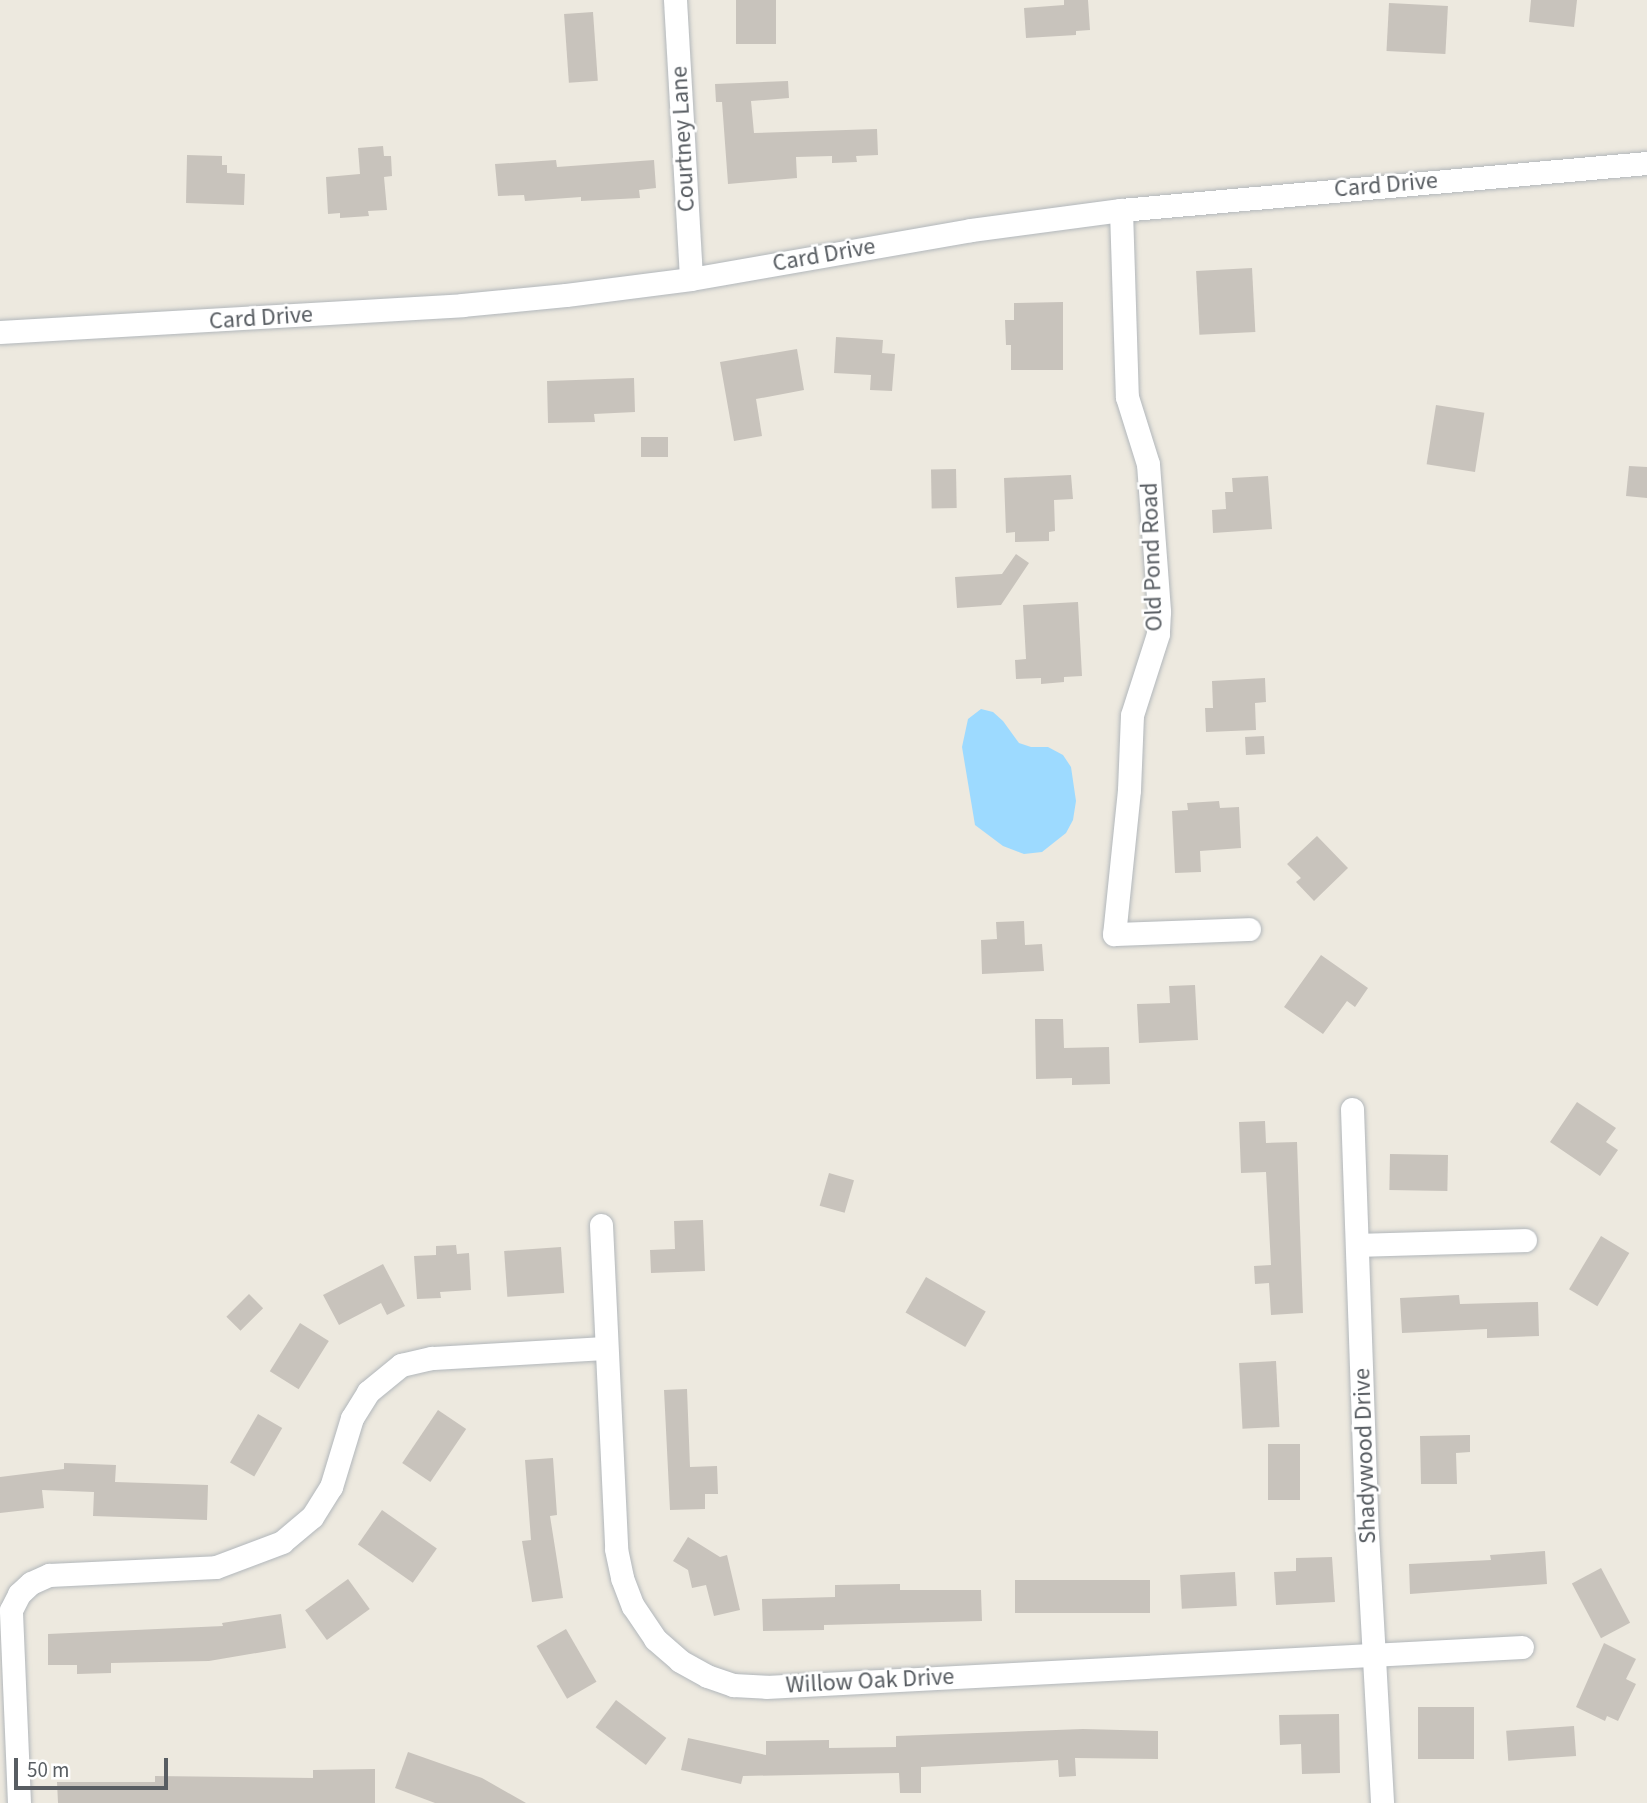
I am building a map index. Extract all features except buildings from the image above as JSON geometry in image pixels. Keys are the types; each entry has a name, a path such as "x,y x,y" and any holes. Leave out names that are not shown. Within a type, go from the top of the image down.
{"street":[{"name":"Courtney Lane","path":"676,0 691,279"},
{"name":"Card Drive","path":"0,332 462,305 691,279 971,230 1121,210 1647,163"},
{"name":"Old Pond Road","path":"1121,210 1126,397 1148,464 1159,612 1158,634 1132,715 1129,790 1114,934 1249,929"},
{"name":"Shadywood Drive","path":"1352,1109 1373,1654 1382,1803"},
{"name":"Willow Oak Drive","path":"601,1224 616,1549 622,1578 633,1606 655,1639 680,1661 707,1676 733,1685 766,1687 1522,1647"},
{"path":"1358,1245 1525,1240"},
{"path":"19,1803 11,1610 19,1594 31,1583 49,1575 216,1567 282,1542 313,1517 331,1487 352,1418 368,1392 401,1366 432,1358 606,1348"}],"water":[{"path":"981,709 993,712 1019,743 1031,747 1048,747 1063,755 1071,767 1076,801 1073,820 1066,833 1042,852 1024,854 1003,846 975,825 962,747 968,719"}]}
